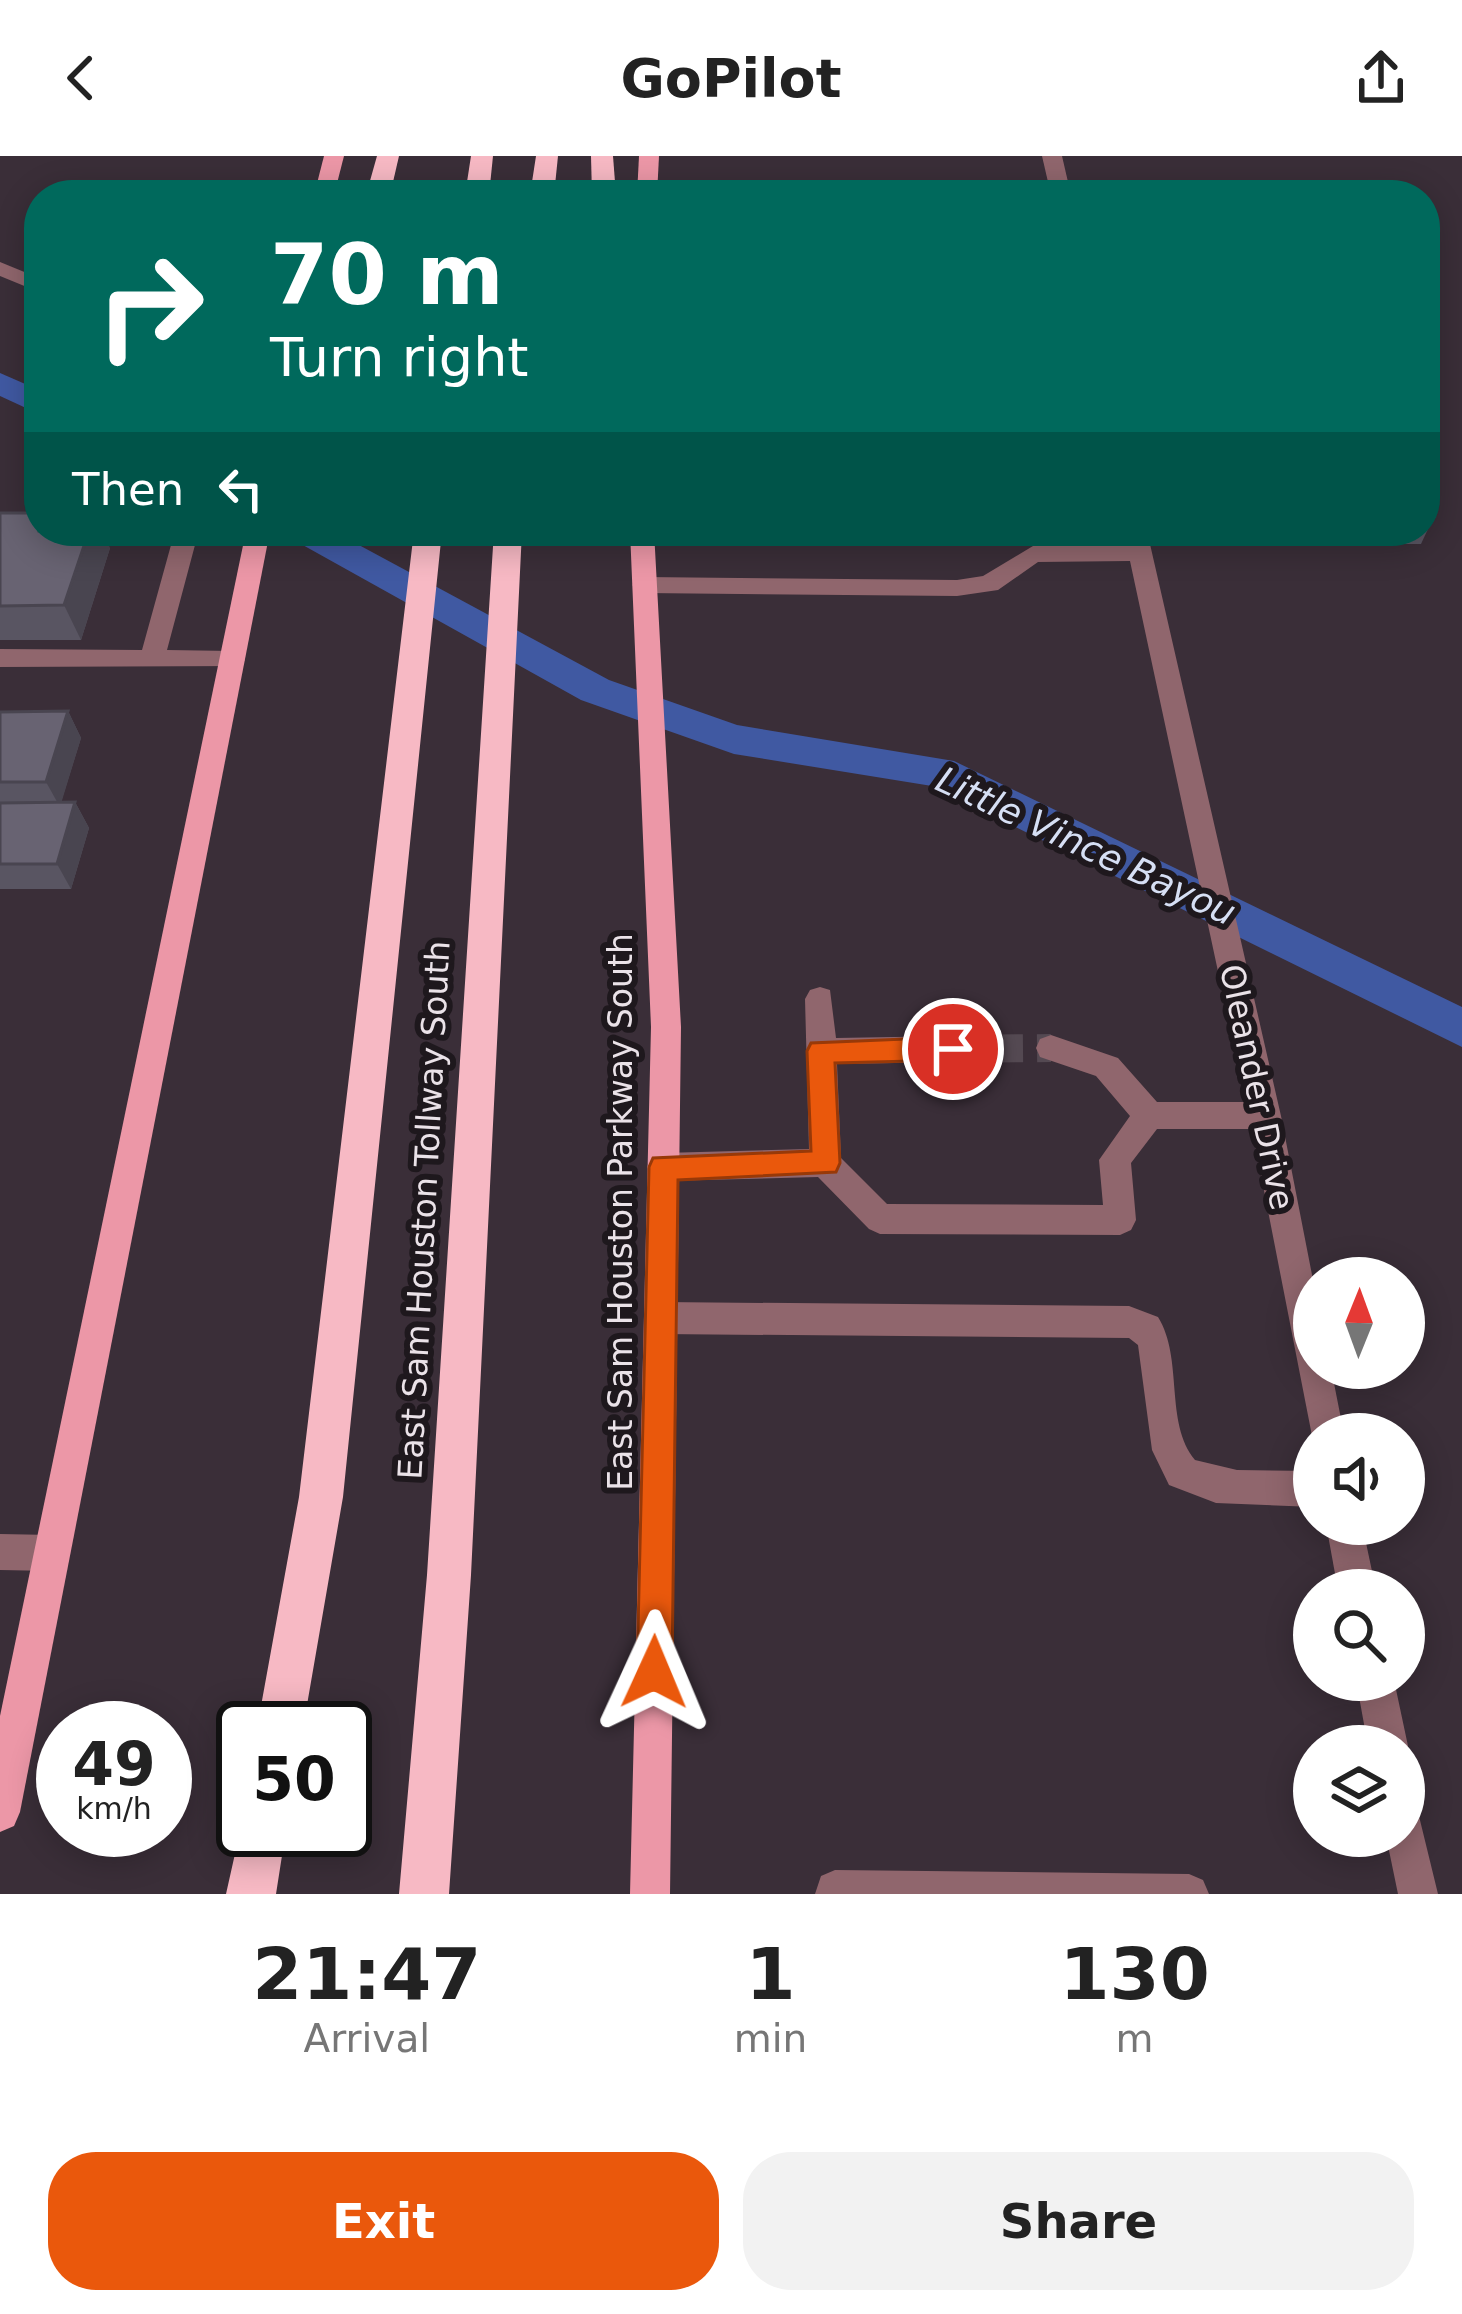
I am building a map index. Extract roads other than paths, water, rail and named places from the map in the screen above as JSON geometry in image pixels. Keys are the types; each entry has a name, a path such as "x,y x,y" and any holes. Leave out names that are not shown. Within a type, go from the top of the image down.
{"highway":[{"name":"East Sam Houston Tollway South","path":"285,1701 321,1497 426,546"},
{"name":"East Sam Houston Tollway South","path":"424,1894 449,1575 507,546"},
{"path":"251,1894 257,1857"}],"main road":[{"path":"0,1812 255,546"},
{"name":"East Sam Houston Parkway South","path":"643,546 666,1027 650,1894"}],"street":[{"path":"152,659 183,546"},
{"path":"644,585 957,588 989,584 1033,554 1103,546"},
{"name":"Oleander Drive","path":"1139,546 1248,1037 1322,1413"},
{"path":"0,658 232,660"},
{"path":"820,999 826,1163 880,1220 1120,1220 1115,1160 1149,1115"},
{"path":"1051,1048 1107,1067 1149,1115 1264,1116"},
{"path":"821,1051 953,1049"},
{"path":"664,1167 826,1163"},
{"path":"661,1318 1130,1322 1146,1328 1154,1341 1174,1464 1189,1478 1213,1486 1293,1488"},
{"path":"0,1552 52,1553"},
{"path":"1410,1857 1418,1894"},
{"path":"835,1894 835,1890 1190,1894"}],"waterway":[{"name":"Little Vince Bayou","path":"0,383 24,396"},
{"name":"Little Vince Bayou","path":"332,546 595,690 734,739 940,772 1462,1028"}],"tunnel":[{"path":"953,1049 1051,1048"}]}
